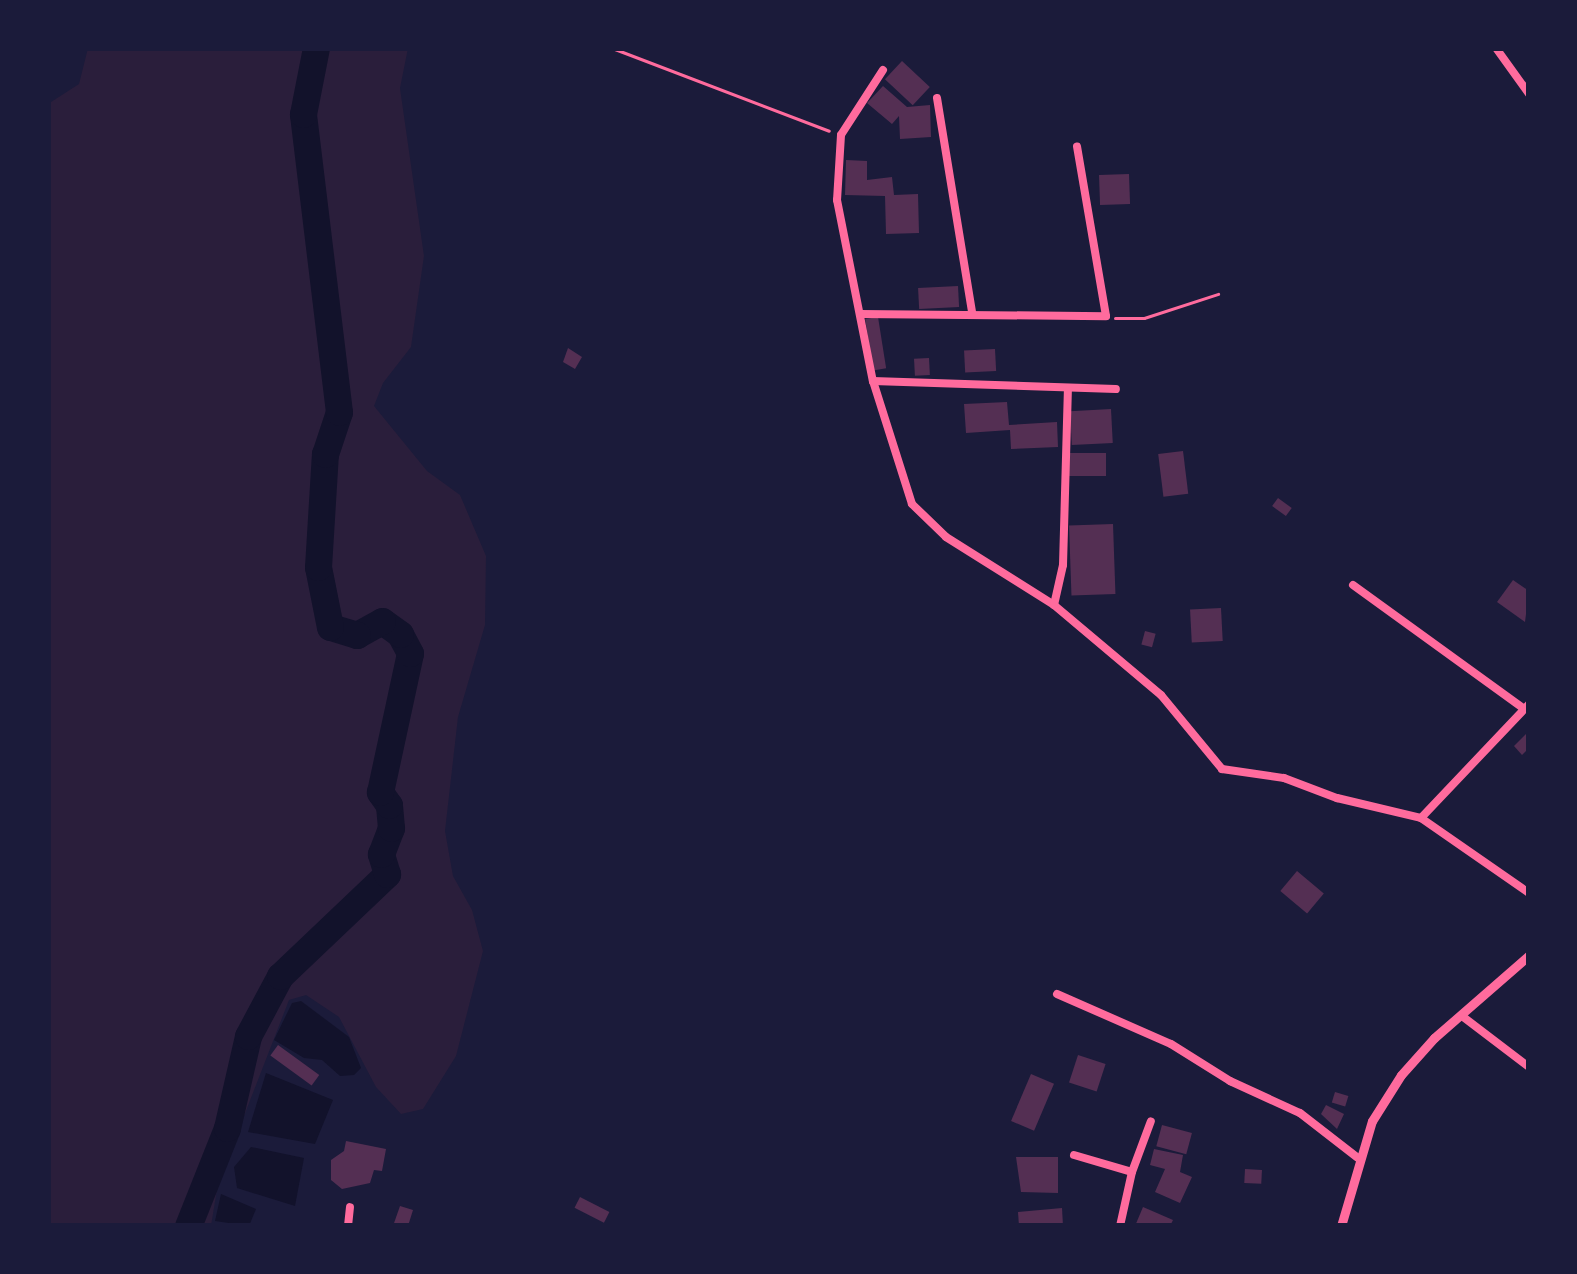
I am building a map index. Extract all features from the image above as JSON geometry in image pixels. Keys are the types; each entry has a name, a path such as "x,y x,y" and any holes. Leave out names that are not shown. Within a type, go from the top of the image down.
{"street":[{"path":"1496,48 1529,94"},
{"path":"883,70 841,135 837,200 873,381 912,504 946,537 1054,605 1161,695 1222,769 1284,778 1337,798 1421,818 1529,893"},
{"path":"937,98 972,312"},
{"path":"860,314 1106,316 1077,146"},
{"path":"873,381 1116,389"},
{"path":"1054,605 1063,565 1068,388"},
{"path":"1353,585 1527,707 1421,818"},
{"path":"1341,1226 1372,1121 1401,1075 1529,955"},
{"path":"1057,994 1172,1044 1230,1081 1300,1113 1358,1158"},
{"path":"1462,1016 1529,1067"},
{"path":"1120,1226 1132,1172 1151,1120"},
{"path":"1074,1155 1132,1172"},
{"path":"347,1226 350,1207"}],"path":[{"path":"612,48 841,135"},
{"path":"1106,316 1144,318 1218,294"}],"shaded area":[{"path":"88,48 408,48 400,88 424,256 411,347 383,383 374,406 427,471 460,495 486,556 485,625 458,717 445,831 453,876 472,910 483,951 456,1056 423,1109 401,1114 376,1087 339,1017 306,995 289,1000 218,1183 211,1226 48,1226 48,104 79,84"},
{"path":"301,1001 349,1037 361,1068 354,1075 340,1076 322,1060 304,1058 274,1040 292,1003"},
{"path":"266,1073 333,1100 315,1144 248,1132"},
{"path":"251,1147 304,1158 295,1206 237,1188 234,1167"},
{"path":"221,1194 256,1209 249,1226 215,1221"}],"building":[{"path":"902,61 930,87 913,105 885,79"},
{"path":"883,86 907,107 930,105 931,137 900,139 899,116 892,124 867,103"},
{"path":"846,160 867,161 867,180 892,177 894,195 918,194 919,233 886,234 885,196 845,195"},
{"path":"1129,174 1130,204 1100,205 1099,175"},
{"path":"958,286 959,307 919,309 918,288"},
{"path":"878,317 886,368 873,370 865,319"},
{"path":"568,348 582,357 575,369 563,362"},
{"path":"995,349 996,371 965,373 964,351"},
{"path":"929,358 930,375 915,376 914,359"},
{"path":"1007,402 1009,425 1057,422 1058,447 1011,449 1010,430 966,433 964,404"},
{"path":"1111,409 1113,443 1072,445 1070,411"},
{"path":"1183,451 1188,494 1163,497 1158,454"},
{"path":"1067,453 1106,453 1106,476 1067,476"},
{"path":"1278,498 1292,508 1286,516 1272,506"},
{"path":"1113,524 1115,594 1071,595 1069,526"},
{"path":"1513,580 1529,591 1525,622 1497,602"},
{"path":"1221,608 1223,641 1192,643 1190,610"},
{"path":"1145,631 1156,634 1152,647 1141,645"},
{"path":"1526,734 1529,748 1522,755 1514,746"},
{"path":"1297,871 1324,893 1307,913 1280,891"},
{"path":"278,1045 319,1075 312,1085 270,1056"},
{"path":"1078,1055 1106,1064 1097,1092 1069,1083"},
{"path":"1031,1074 1054,1084 1034,1131 1011,1121"},
{"path":"1335,1092 1348,1096 1345,1107 1332,1103"},
{"path":"1326,1105 1344,1114 1337,1129 1321,1114"},
{"path":"1162,1125 1192,1133 1186,1154 1156,1146"},
{"path":"346,1141 386,1149 382,1171 374,1170 370,1183 342,1189 331,1180 331,1160 344,1151"},
{"path":"1154,1149 1183,1155 1180,1172 1192,1177 1180,1203 1155,1192 1165,1169 1150,1165"},
{"path":"1016,1157 1058,1157 1058,1193 1021,1192"},
{"path":"1245,1169 1262,1170 1261,1184 1244,1183"},
{"path":"580,1197 609,1212 604,1223 575,1208"},
{"path":"400,1206 413,1210 408,1226 393,1226"},
{"path":"1143,1207 1173,1220 1170,1226 1135,1226"},
{"path":"1062,1208 1063,1226 1019,1226 1018,1212"}],"waterway":[{"path":"188,1226 227,1128 248,1036 280,976 387,874 381,854 391,828 389,805 380,792 410,653 400,634 382,621 357,635 330,627 318,567 325,454 339,412 303,114 316,48"}]}
